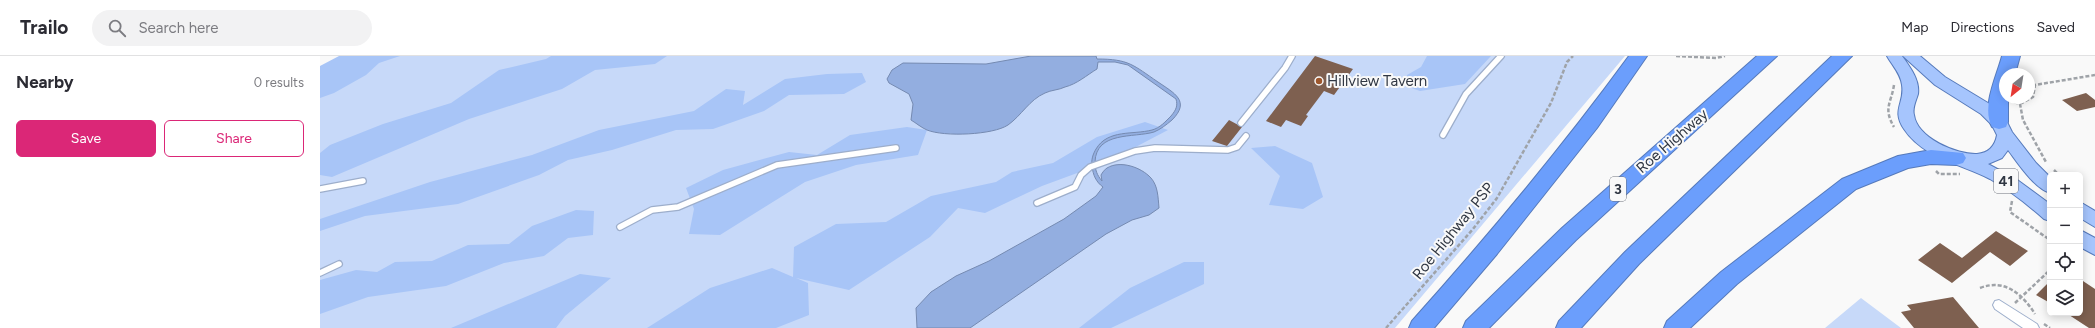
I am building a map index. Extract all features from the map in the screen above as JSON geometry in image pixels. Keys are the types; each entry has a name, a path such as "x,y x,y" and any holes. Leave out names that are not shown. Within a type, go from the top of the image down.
{"highway":[{"path":"1420,328 1490,248 1585,128 1638,56"},
{"name":"Roe Highway","path":"1474,328 1569,234 1768,56"},
{"path":"1567,328 1632,258 1843,56"},
{"path":"2008,68 2012,56"},
{"path":"1999,95 1998,109 2002,129"},
{"path":"1675,328 1729,278 1849,184 1905,161 1931,157 1956,158"}],"main road":[{"name":"41","path":"1894,56 1904,70 1910,86 1904,115 1909,125 1919,138 1933,148 1995,174 2019,189 2047,212"},
{"name":"41","path":"1910,56 1940,82 1987,110 2047,183"},
{"path":"1956,158 1968,160 1985,159 1997,154 2004,146 2002,129"},
{"path":"2083,211 2095,220"},
{"path":"2083,239 2095,248"}],"street":[{"path":"2004,308 2037,324"}],"lane":[{"path":"1241,123 1285,68 1292,56"},
{"path":"1443,135 1466,94 1501,56"},
{"path":"1037,203 1075,187 1081,175 1090,167 1135,151 1155,148 1228,150 1237,147 1246,136"},
{"path":"620,227 652,210 660,208 678,208 777,165 896,148"},
{"path":"320,189 363,181"},
{"path":"320,273 339,264"}],"path":[{"name":"Roe Highway PSP","path":"1386,328 1468,234 1497,198 1551,103 1567,62 1573,56"},
{"path":"1676,56 1716,58 1725,56"},
{"path":"2035,85 2095,75"},
{"path":"2020,104 2023,120 2046,163 2055,172"},
{"path":"2012,201 2010,212 2047,238"},
{"path":"2004,308 2023,296 2047,273"},
{"path":"1980,288 1986,284 1996,285 2016,291 2023,296 2037,316"},
{"path":"2037,324 2050,328"}],"shaded area":[{"path":"339,56 400,56 379,63 366,75 334,93 320,98 320,66"},
{"path":"352,56 1625,56 1395,328 320,328 320,72"},
{"path":"551,56 667,56 655,64 595,70 562,89 469,119 332,177 320,175 320,153 330,145 383,124 451,103 499,70 546,59"},
{"path":"1031,56 1096,56 1097,59 1117,60 1124,62 1142,71 1170,90 1178,98 1180,108 1178,113 1166,125 1154,132 1109,140 1102,145 1097,152 1095,162 1095,168 1102,181 1101,175 1104,170 1118,165 1130,166 1147,174 1155,185 1159,208 1149,215 1132,220 1106,234 970,328 917,328 916,308 931,292 956,276 989,261 1064,219 1096,196 1103,187 1095,178 1092,169 1092,157 1101,143 1107,138 1121,134 1155,129 1173,114 1176,108 1176,99 1128,65 1115,62 1098,62 1097,69 1074,84 1039,96 1008,125 980,133 945,134 927,130 911,120 913,104 909,94 889,83 887,79 892,70 903,63 986,64"},
{"path":"1427,56 1491,56 1465,84 1420,91 1406,86 1407,75 1421,67"},
{"path":"862,73 866,82 844,94 789,95 764,111 713,129 676,130 612,150 568,160 539,175 458,204 365,216 320,231 320,219 430,182 532,155 599,130 694,111 726,89 745,91 743,105 785,79 827,74"},
{"path":"1145,122 1168,130 1107,162 1042,186 985,213 958,208 930,237 849,290 796,278 808,283 809,315 776,328 647,328 710,288 772,268 793,277 794,247 836,224 886,222 931,196 996,182 1012,172 1053,163 1097,137"},
{"path":"907,127 927,130 918,155 856,165 805,182 720,235 689,234 694,209 686,188 723,170 789,152 817,155 850,135"},
{"path":"1275,146 1312,163 1323,197 1303,209 1269,205 1280,176 1251,148"},
{"path":"576,210 594,211 593,235 568,238 544,256 504,263 446,286 368,297 320,314 320,280 356,270 377,272 395,262 432,261 468,245 509,244 532,226"},
{"path":"1184,262 1204,262 1204,284 1111,328 1079,328 1130,288"},
{"path":"580,274 611,278 565,316 556,328 451,328"},
{"path":"1861,298 1901,328 1825,328"}],"building":[{"path":"1315,56 1353,69 1334,95 1324,91 1306,115 1308,116 1301,126 1286,120 1281,127 1266,121"},
{"path":"2086,93 2095,100 2095,107 2077,111 2062,100"},
{"path":"1229,120 1242,127 1227,146 1212,141"},
{"path":"1996,231 2028,251 2010,266 1990,252 1952,283 1918,260 1940,243 1962,258"},
{"path":"2083,281 2095,289 2095,328 2089,328 2071,316 2083,316"},
{"path":"2047,284 2047,301 2036,295"},
{"path":"1953,297 1979,328 1914,328 1901,312 1911,310 1907,305"}],"place":[{"name":"Hillview Tavern","path":"1319,81"}]}
